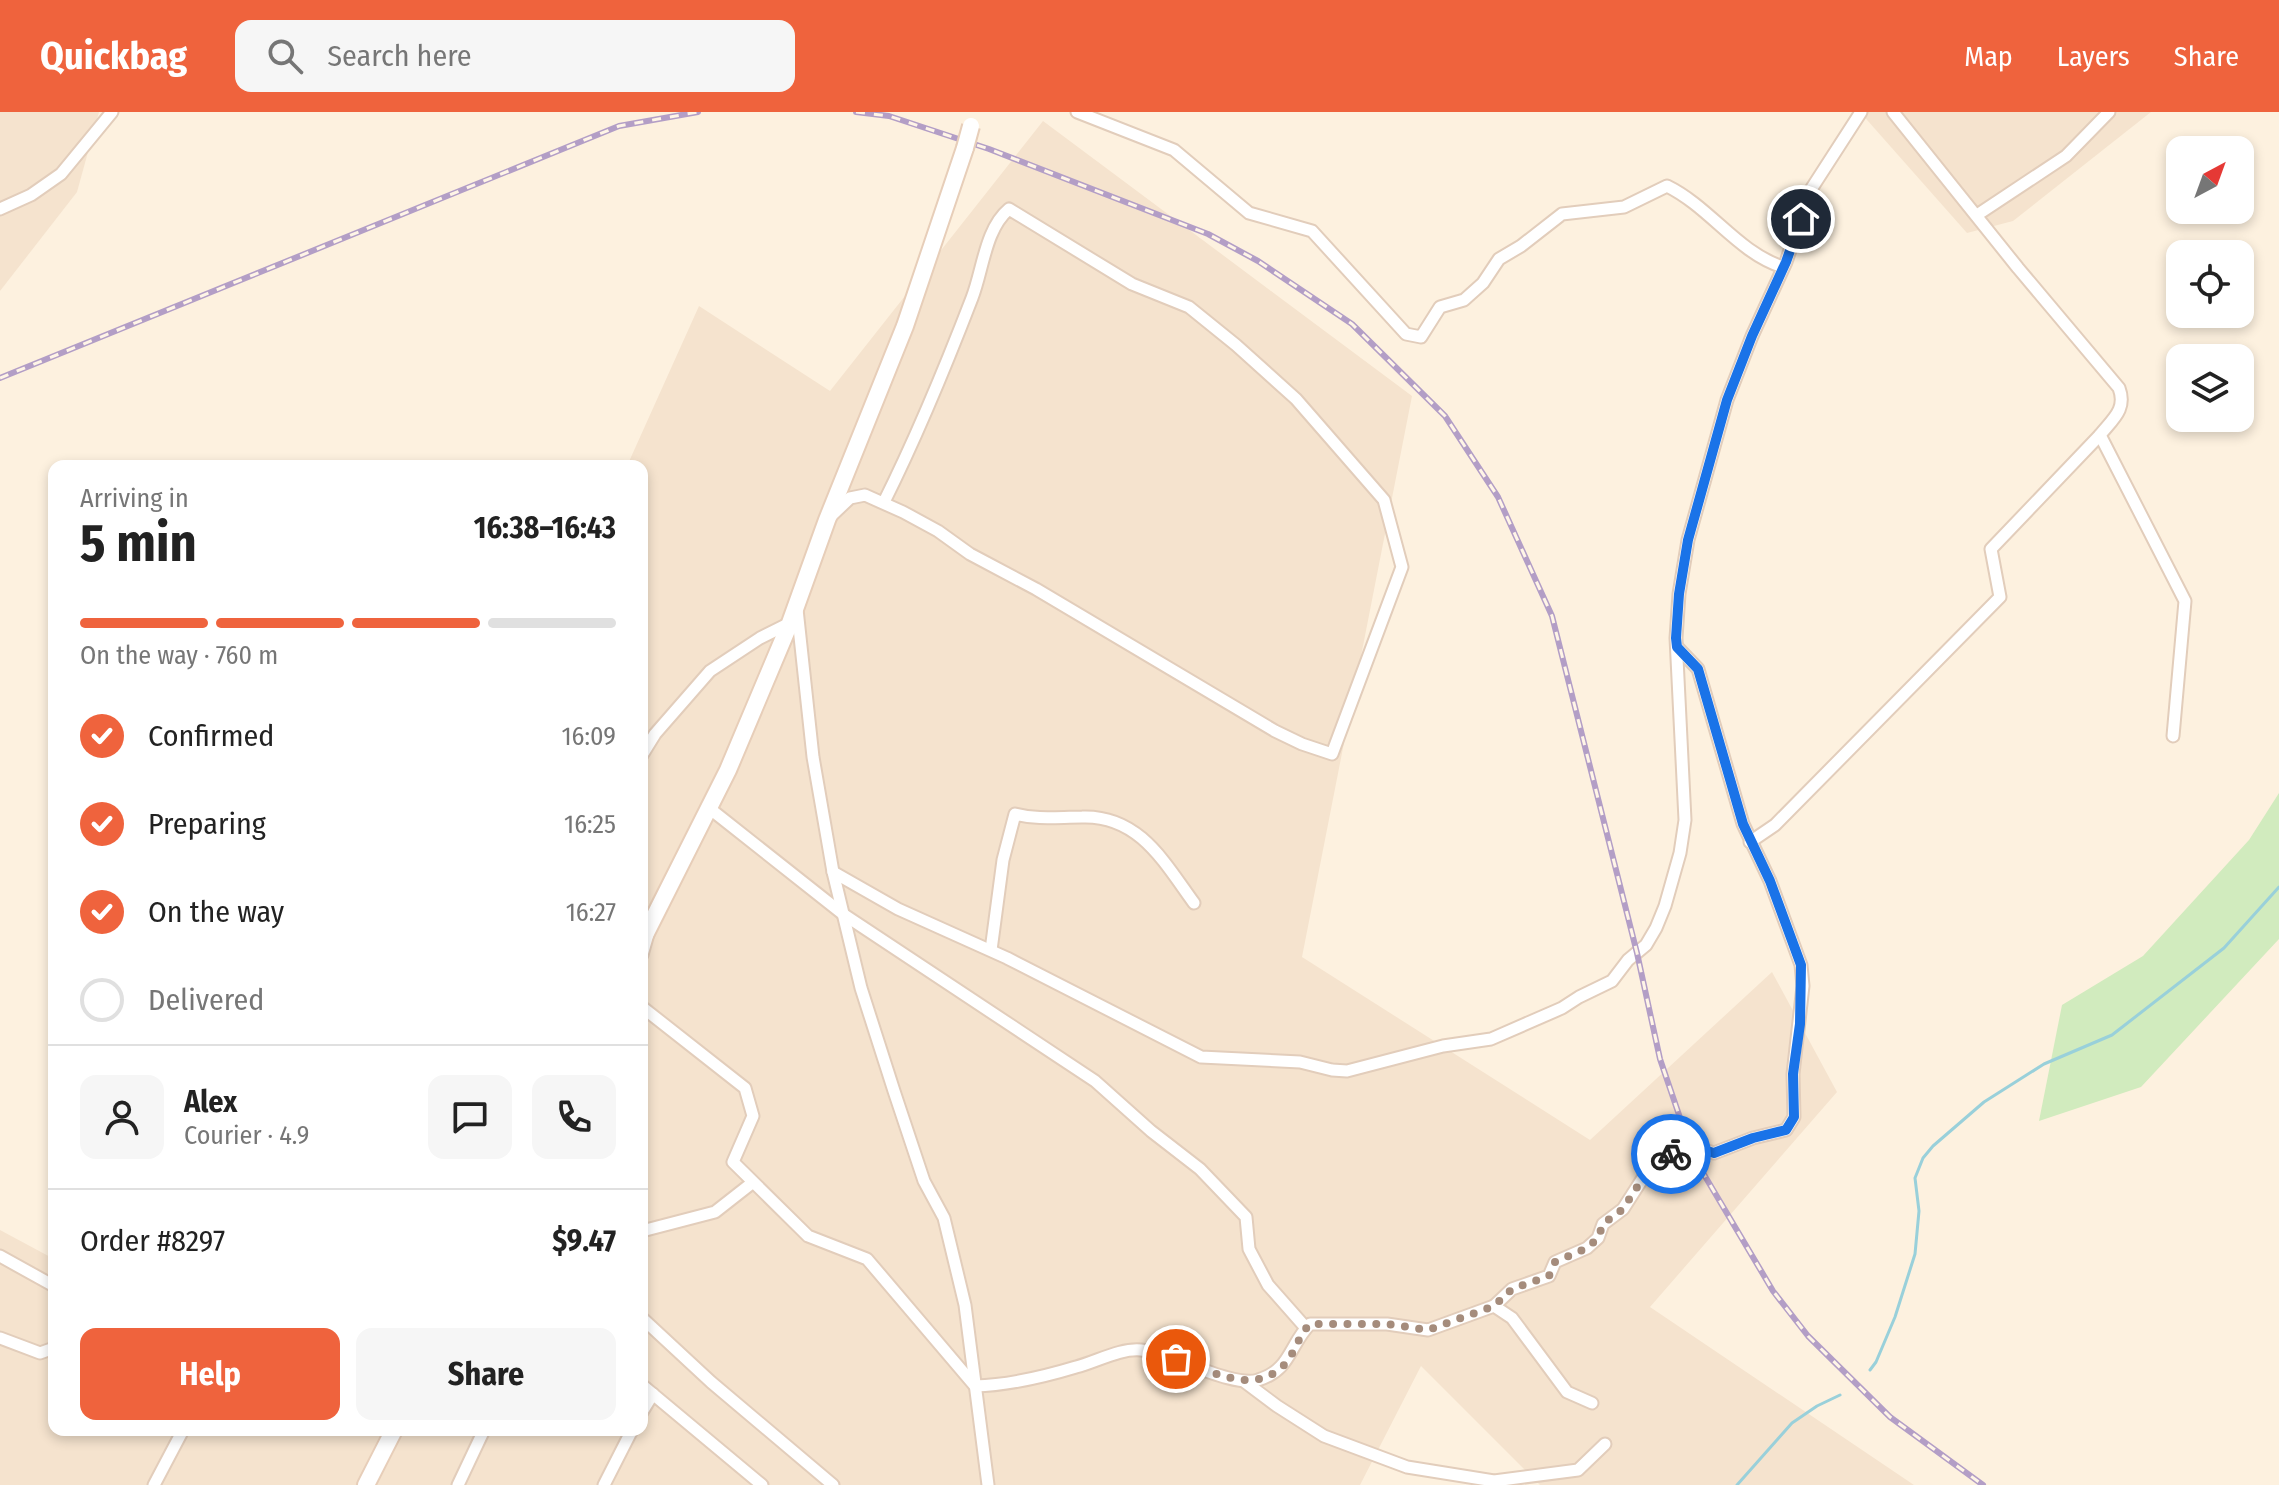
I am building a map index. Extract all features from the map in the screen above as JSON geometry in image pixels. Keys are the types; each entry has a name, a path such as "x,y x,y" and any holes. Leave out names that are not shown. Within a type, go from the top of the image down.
{"main road":[{"path":"648,930 728,770 790,623 827,520 905,326 973,119"},
{"path":"366,1485 391,1436"}],"street":[{"path":"0,209 31,195 61,174 112,112"},
{"path":"1077,112 1174,150 1249,213 1312,231 1406,334 1421,337 1440,307 1464,300 1483,283 1499,259 1562,214 1624,207 1667,186 1685,195 1762,260 1783,267"},
{"path":"833,872 898,909 991,950 1201,1057 1300,1062 1347,1071 1443,1046 1491,1039 1562,1008 1612,981 1628,960 1646,945 1665,906 1680,853 1685,820 1677,647 1679,594 1688,540 1727,400 1783,267 1810,191 1861,112"},
{"path":"1750,842 1775,825 2000,597 1991,549 2121,410 2119,388 1893,112"},
{"path":"1977,215 2066,156 2109,112"},
{"path":"827,520 850,498 865,495 884,502 1275,731 1332,754 1402,567 1384,500 1296,399 1189,307 1132,284 1009,209 997,219 974,294 918,434 884,502"},
{"path":"2100,435 2185,601 2173,736"},
{"path":"796,605 804,653 813,757 833,872 861,988 907,1134 924,1181 944,1218 965,1305 988,1485"},
{"path":"648,745 710,671 760,638 790,623"},
{"path":"1245,1382 1259,1380 1281,1368 1310,1324 1387,1324 1428,1330 1494,1306 1512,1289 1549,1276 1555,1262 1587,1248 1598,1238 1603,1224 1623,1209 1648,1170 1676,1150 1690,1146 1714,1153 1753,1138 1786,1130 1794,1117 1793,1074 1800,1024 1801,965 1770,881 1750,842 1698,669 1677,647"},
{"path":"709,808 843,914 1095,1081 1200,1169 1246,1217 1249,1249 1268,1285 1306,1328"},
{"path":"991,950 1003,860 1015,814 1048,820 1105,817 1123,823 1156,852 1194,903"},
{"path":"648,935 652,922"},
{"path":"648,1012 745,1088 753,1116 733,1162 808,1236 867,1259 975,1386"},
{"path":"648,1229 715,1212 752,1183"},
{"path":"0,1256 48,1283"},
{"path":"1494,1306 1512,1318 1567,1392 1592,1403"},
{"path":"648,1324 711,1382 833,1485"},
{"path":"0,1338 40,1353 48,1350"},
{"path":"975,1386 1023,1381 1131,1350 1176,1359 1245,1382 1324,1436 1407,1467 1494,1481 1578,1470 1605,1444"},
{"path":"648,1390 756,1483"},
{"path":"648,1402 653,1394"},
{"path":"154,1485 180,1436"},
{"path":"458,1485 481,1436"},
{"path":"604,1485 629,1436"}],"shaded area":[{"path":"0,112 99,112 77,192 0,291"},
{"path":"1860,112 2151,112 2013,221 1967,233"},
{"path":"1043,121 1412,396 1302,957 1590,1140 1772,972 1837,1092 1650,1307 1914,1485 1540,1485 1421,1366 1360,1485 0,1485 0,1230 48,1256 48,1436 648,1436 648,460 630,460 699,306 830,391"}],"green space":[{"path":"2279,793 2279,939 2141,1087 2039,1121 2062,1005 2143,956 2249,840"}],"waterway":[{"path":"1870,1370 1895,1317 1915,1254 1919,1211 1915,1178 1923,1158 1933,1146 1984,1102 2044,1064 2112,1035 2224,948 2279,887"},
{"path":"1737,1485 1792,1423 1840,1395"}],"railway":[{"path":"0,378 619,126 698,112"},
{"path":"856,112 889,116 989,149 1208,234 1258,261 1352,324 1445,416 1498,497 1552,616 1637,953 1660,1059 1693,1156 1773,1291 1808,1336 1890,1417 1983,1485"}],"way so far":[{"path":"1176,1359 1235,1380 1259,1380 1281,1368 1301,1333 1310,1324 1387,1324 1428,1330 1494,1306 1512,1289 1549,1276 1555,1262 1587,1248 1598,1238 1603,1224 1623,1209 1648,1170 1671,1154"}],"route":[{"path":"1671,1154 1690,1146 1714,1153 1753,1138 1786,1130 1794,1117 1793,1074 1803,986 1801,965 1770,881 1743,824 1698,669 1677,647 1676,638 1688,540 1727,400 1801,219"}]}
